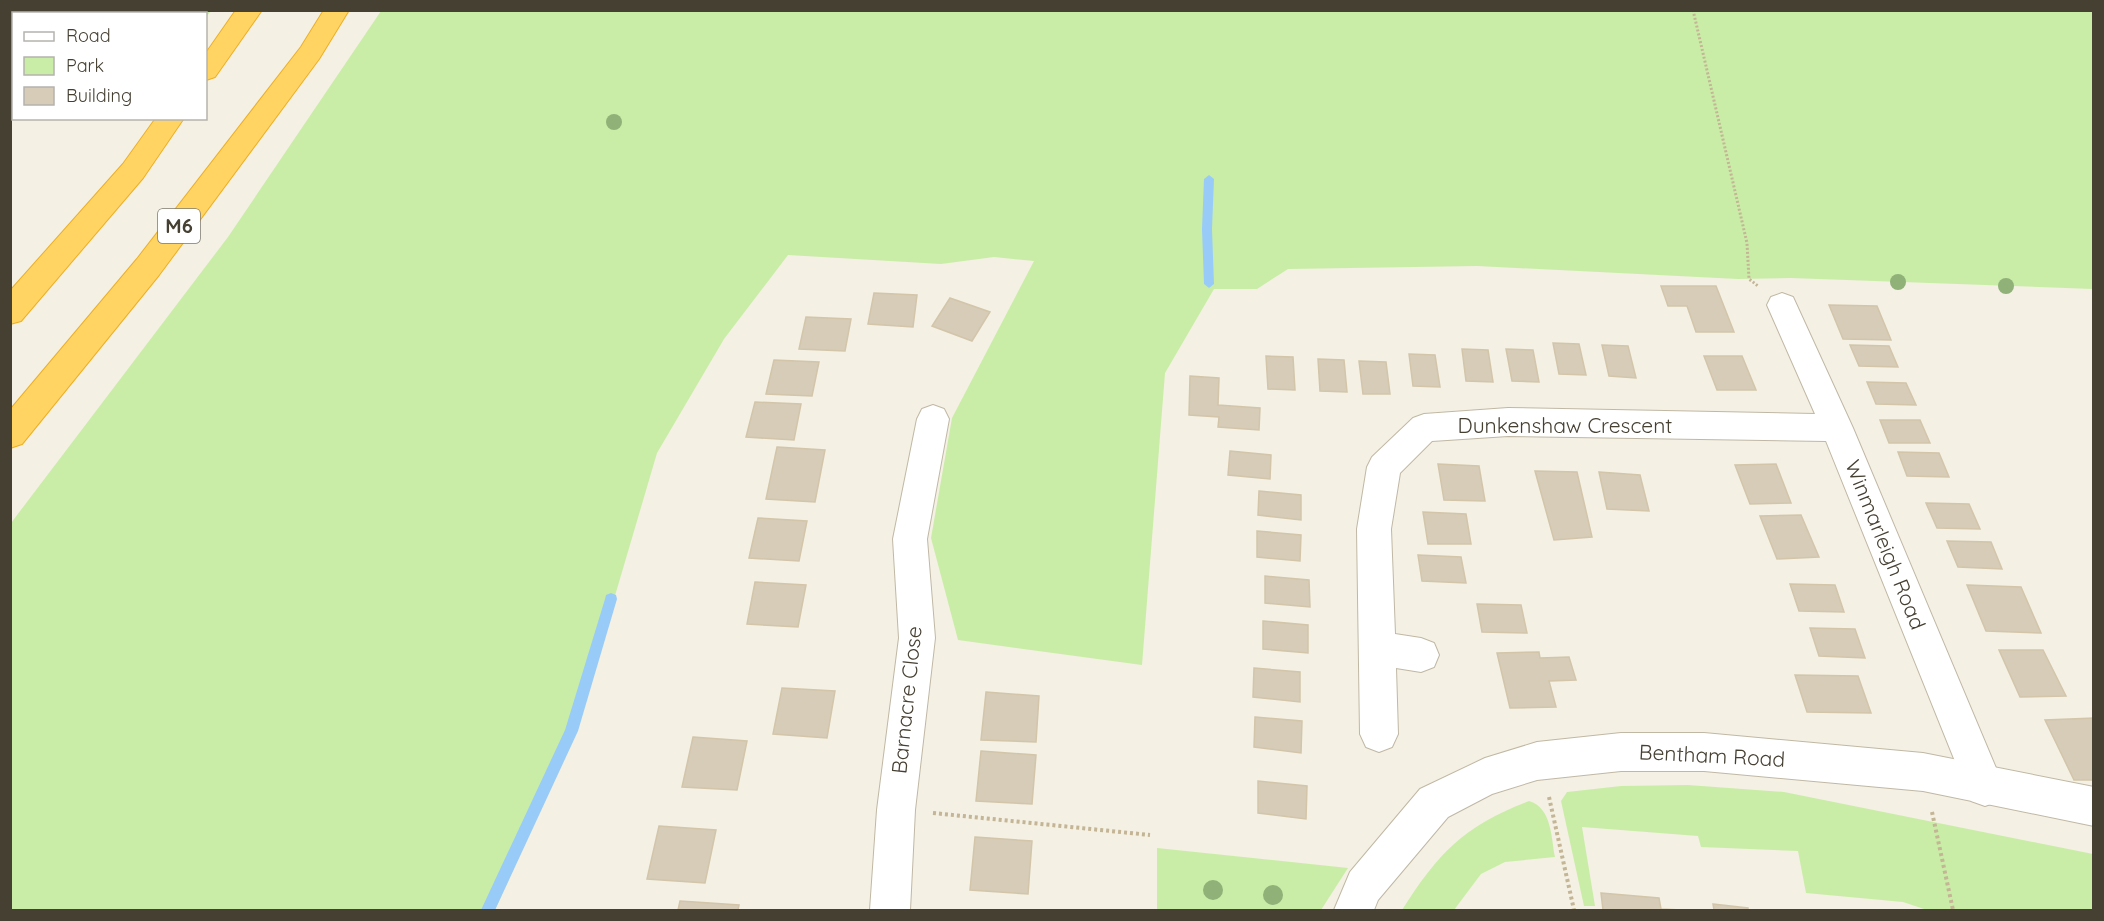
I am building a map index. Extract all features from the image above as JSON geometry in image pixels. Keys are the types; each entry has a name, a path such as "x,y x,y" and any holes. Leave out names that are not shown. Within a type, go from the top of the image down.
{"highway":[{"path":"207,70 250,10"},
{"name":"M6","path":"10,434 148,267 310,53 337,10"},
{"path":"10,312 133,171 170,120"}],"street":[{"name":"Winmarleigh Road","path":"1782,305 1836,428 1985,787"},
{"name":"Barnacre Close","path":"890,910 896,810 917,638 910,539 933,419"},
{"name":"Dunkenshaw Crescent","path":"1379,734 1374,529 1384,467 1424,428 1508,422 1836,428"},
{"path":"1378,649 1420,655"},
{"name":"Bentham Road","path":"1354,910 1364,886 1434,803 1485,777 1536,761 1621,752 1704,752 1923,772 1985,787 2094,807"}],"path":[{"path":"1693,10 1747,243 1749,279 1782,305"},
{"path":"1923,772 1953,910"},
{"path":"1547,791 1574,910"},
{"path":"896,810 1150,834"}],"green space":[{"path":"11,10 211,10 207,16 207,12 12,12 11,61"},
{"path":"381,11 2093,11 2093,289 1791,278 1738,279 1477,266 1288,269 1257,289 1214,289 1165,373 1142,665 958,640 931,538 952,418 1034,261 994,257 941,264 788,255 724,339 657,453 574,735 495,910 11,910 11,523 228,237"},
{"path":"1688,785 1784,792 2093,854 2093,910 1927,910 1903,902 1806,893 1798,851 1701,847 1698,836 1582,827 1595,906 1584,906 1561,801 1567,792 1621,786"},
{"path":"1529,801 1537,805 1546,817 1555,857 1505,862 1481,874 1454,910 1402,910 1428,872 1455,843 1487,820"},
{"path":"1157,848 1348,868 1321,910 1157,910"}],"building":[{"path":"1661,286 1716,286 1734,332 1696,332 1687,306 1668,306"},
{"path":"874,293 917,295 913,327 868,324"},
{"path":"950,298 990,312 972,341 932,326"},
{"path":"1829,305 1877,306 1891,340 1843,339"},
{"path":"806,317 851,319 845,351 799,349"},
{"path":"1553,343 1579,344 1586,375 1559,374"},
{"path":"1602,345 1628,346 1636,378 1609,376"},
{"path":"1850,345 1889,346 1898,367 1859,366"},
{"path":"1462,349 1488,350 1493,382 1466,381"},
{"path":"1506,349 1533,350 1539,382 1512,381"},
{"path":"1409,354 1435,355 1440,387 1413,386"},
{"path":"1266,356 1293,357 1295,390 1268,389"},
{"path":"1704,356 1742,356 1756,390 1717,390"},
{"path":"1318,359 1344,360 1347,392 1320,391"},
{"path":"774,360 819,362 812,396 766,394"},
{"path":"1359,361 1386,362 1390,394 1363,394"},
{"path":"1190,376 1219,378 1218,405 1260,408 1259,430 1218,427 1219,417 1189,415"},
{"path":"1867,382 1906,383 1916,405 1876,404"},
{"path":"755,402 801,404 794,440 746,437"},
{"path":"1880,420 1920,420 1930,443 1889,443"},
{"path":"777,447 825,450 815,502 766,499"},
{"path":"1230,451 1271,455 1270,479 1228,475"},
{"path":"1898,452 1939,453 1949,477 1907,476"},
{"path":"1438,464 1479,466 1485,501 1444,500"},
{"path":"1776,464 1791,503 1750,504 1735,465"},
{"path":"1535,471 1577,472 1592,537 1554,540"},
{"path":"1599,472 1640,475 1649,511 1607,509"},
{"path":"1259,491 1301,495 1301,520 1258,515"},
{"path":"1926,503 1969,504 1980,529 1937,528"},
{"path":"1423,512 1466,514 1471,544 1428,544"},
{"path":"1801,515 1819,557 1777,559 1760,516"},
{"path":"758,518 807,521 799,561 749,558"},
{"path":"1257,531 1301,535 1300,561 1257,557"},
{"path":"1947,541 1991,542 2002,569 1958,567"},
{"path":"1418,555 1461,557 1466,583 1422,581"},
{"path":"1265,576 1309,580 1310,607 1265,603"},
{"path":"755,582 806,585 798,627 747,624"},
{"path":"1790,584 1835,585 1844,612 1799,611"},
{"path":"1967,585 2021,587 2041,633 1986,631"},
{"path":"1477,604 1521,605 1527,633 1482,632"},
{"path":"1263,621 1308,625 1308,653 1263,649"},
{"path":"1810,628 1855,629 1865,658 1819,656"},
{"path":"1999,650 2043,650 2066,696 2020,697"},
{"path":"1539,652 1540,658 1569,657 1576,680 1549,681 1556,707 1510,708 1497,653"},
{"path":"1254,668 1300,672 1300,702 1253,697"},
{"path":"1795,675 1858,676 1871,713 1807,712"},
{"path":"782,688 835,691 827,738 773,734"},
{"path":"986,692 1039,696 1036,742 981,740"},
{"path":"1255,717 1302,721 1301,753 1254,747"},
{"path":"2094,718 2094,780 2074,780 2045,720"},
{"path":"693,737 747,741 737,790 682,787"},
{"path":"981,751 1036,755 1032,804 976,801"},
{"path":"1258,781 1307,786 1306,819 1258,813"},
{"path":"659,826 716,830 705,883 647,879"},
{"path":"975,837 1032,841 1028,894 970,890"},
{"path":"1601,893 1659,898 1661,909 1682,910 1603,910"},
{"path":"680,901 739,905 738,910 678,910"},
{"path":"1713,904 1748,908 1748,910 1714,910"}],"waterway":[{"path":"1209,179 1207,229 1209,284"},
{"path":"488,910 571,731 611,599"}]}
